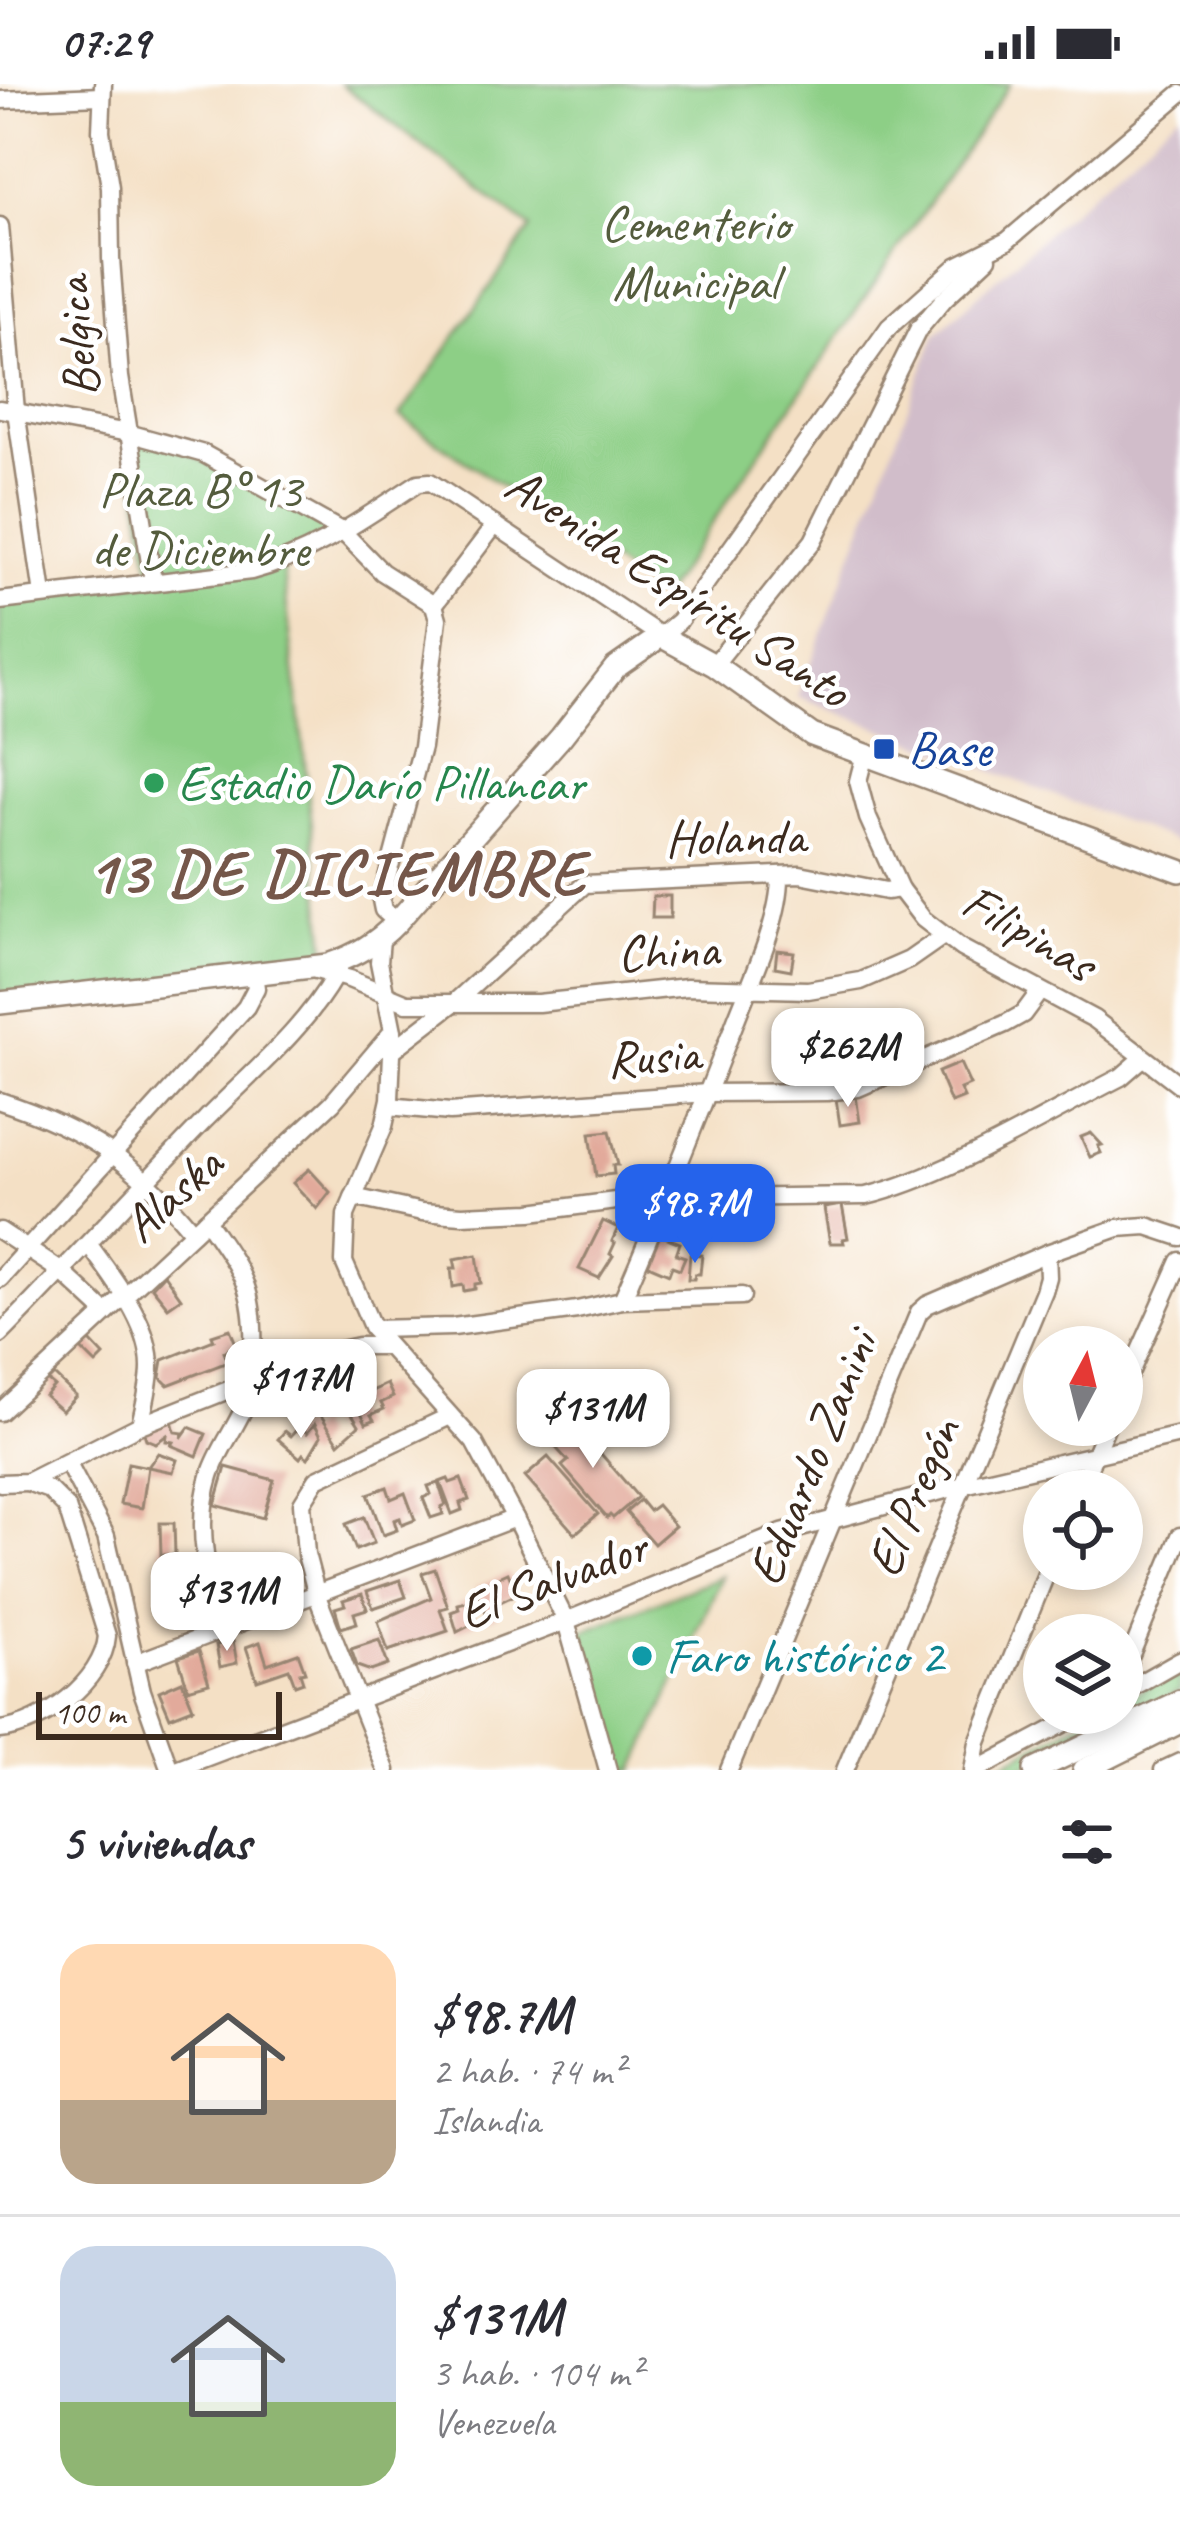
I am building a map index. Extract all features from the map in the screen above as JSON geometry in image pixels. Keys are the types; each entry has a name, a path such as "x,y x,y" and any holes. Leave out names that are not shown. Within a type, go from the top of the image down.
{"street":[{"path":"0,100 102,90"},
{"name":"Belgica","path":"102,90 100,131 110,187 113,293 128,433 153,581"},
{"path":"714,665 813,541 919,330 944,298 1180,94"},
{"path":"0,226 8,410 43,595"},
{"path":"0,1003 308,968 354,956 389,930 615,668 680,621 889,327 957,266 1007,241"},
{"path":"8,410 128,433 203,454 343,532 382,572 434,605 438,619 422,747 381,900 389,930 379,962 393,1041 389,1106 353,1197 343,1238 344,1262 373,1329 474,1442 515,1518 566,1621 608,1770"},
{"name":"Avenida Espíritu Santo","path":"343,532 418,483 430,482 662,636 714,665 812,735 1180,871"},
{"path":"434,605 495,525"},
{"path":"0,602 251,571 282,563 343,532"},
{"name":"Filipinas","path":"865,754 858,781 862,798 900,890 942,937 1094,1019 1180,1085"},
{"path":"622,1300 748,988 778,901 780,875"},
{"name":"Holanda","path":"573,892 604,881 780,875 823,876 874,889 900,890"},
{"name":"Alaska","path":"0,1412 393,1041 455,1002 573,892"},
{"name":"China","path":"308,968 406,1003 538,1003 687,987 837,988 909,960 942,937"},
{"path":"0,1279 246,1007 256,988 254,974"},
{"path":"0,1335 309,1012 334,975"},
{"name":"Rusia","path":"389,1106 450,1112 707,1093 777,1095 858,1088 1005,1024 1033,1004 1040,991"},
{"path":"353,1197 462,1215 667,1198 836,1199 891,1190 1121,1077 1143,1058"},
{"path":"0,1101 66,1124 112,1152 232,1257 252,1299 253,1380 244,1409 210,1476 205,1501 207,1568 224,1631"},
{"path":"1047,1253 1131,1226 1180,1237"},
{"path":"0,1231 62,1272 105,1312"},
{"path":"90,1246 141,1329 150,1366 140,1425"},
{"name":"Eduardo Zanini","path":"729,1770 919,1312 1047,1253"},
{"name":"El Pregón","path":"845,1770 1044,1291 1047,1253"},
{"path":"1143,1344 1180,1261"},
{"path":"373,1329 453,1327 622,1300 742,1296"},
{"path":"27,1482 140,1425 314,1356 358,1346 385,1346"},
{"path":"386,1770 317,1596 302,1503 317,1479 450,1416"},
{"name":"El Salvador","path":"171,1770 566,1621 782,1533 1180,1435"},
{"path":"1088,1470 1098,1446"},
{"path":"68,1464 106,1537 135,1663 171,1770"},
{"path":"0,1482 27,1482 49,1490 67,1508 107,1636 96,1669 41,1718 0,1730"},
{"path":"135,1663 515,1518"},
{"path":"1143,1625 1180,1536"},
{"path":"975,1770 978,1742 1040,1590"},
{"path":"1143,1681 1180,1660"},
{"path":"1035,1770 1180,1701"},
{"path":"1084,1770 1180,1722"},
{"path":"975,1770 1044,1734"},
{"path":"1162,1770 1180,1762"}],"shaded area":[{"path":"1180,112 1180,843 798,697 936,334"}],"green space":[{"name":"Cementerio Municipal","path":"341,84 1010,84 662,597 400,416 531,228"},
{"name":"Estadio Darío Pillancar","path":"128,433 168,443 343,532 282,564 328,965 0,1003 0,601 152,581"},
{"path":"722,1576 635,1770 625,1770 578,1633"},
{"path":"1180,1669 1180,1691 1143,1709 1143,1689"},
{"path":"1058,1734 1091,1734 1016,1770 990,1770"}],"building":[{"path":"653,896 670,896 670,918 652,918"},
{"path":"777,950 794,952 791,970 775,967"},
{"path":"800,1010 820,1016 819,1039 798,1038"},
{"path":"960,1063 970,1085 960,1089 964,1098 951,1103 938,1072"},
{"path":"856,1096 860,1122 840,1125 836,1099"},
{"path":"610,1131 618,1165 613,1165 614,1174 596,1176 590,1133"},
{"path":"1091,1133 1102,1145 1098,1146 1101,1153 1090,1157 1081,1137"},
{"path":"309,1169 330,1192 317,1209 293,1183"},
{"path":"842,1205 848,1238 844,1243 830,1243 824,1208"},
{"path":"603,1221 618,1228 612,1241 613,1256 599,1278 579,1269"},
{"path":"660,1235 680,1243 676,1254 685,1257 680,1269 672,1266 669,1274 648,1265"},
{"path":"690,1254 702,1255 700,1274 694,1279 688,1279"},
{"path":"477,1255 481,1283 464,1291 463,1285 453,1287 454,1259"},
{"path":"164,1274 181,1298 168,1307 152,1287"},
{"path":"230,1329 236,1344 224,1352 228,1362 168,1385 160,1377 163,1360"},
{"path":"90,1341 104,1356 96,1364 81,1349"},
{"path":"54,1375 76,1396 62,1411 45,1396 54,1386 48,1381"},
{"path":"387,1384 393,1397 381,1403 384,1409 366,1423 355,1399"},
{"path":"337,1390 359,1425 339,1443 318,1411 323,1408 319,1401"},
{"path":"572,1420 638,1497 613,1518 607,1518 562,1466 568,1461 549,1440"},
{"path":"172,1421 175,1432 183,1433 181,1438 189,1427 206,1434 197,1456 171,1445 167,1435 156,1443 146,1439 143,1430"},
{"path":"315,1424 321,1436 308,1458 303,1454 300,1458 278,1439 285,1431 291,1436 300,1426 307,1433"},
{"path":"158,1453 177,1460 173,1472 148,1467"},
{"path":"548,1457 598,1514 575,1534 525,1477"},
{"path":"128,1463 148,1467 142,1508 120,1504"},
{"path":"226,1467 274,1480 263,1518 215,1505"},
{"path":"448,1479 450,1483 461,1479 469,1500 452,1514 440,1482"},
{"path":"438,1483 446,1505 441,1507 443,1514 431,1518 423,1498 431,1494 428,1486"},
{"path":"387,1487 391,1499 405,1493 415,1520 402,1525 400,1518 394,1520 397,1530 383,1535 368,1494"},
{"path":"640,1500 649,1511 657,1505 675,1526 654,1544 626,1512"},
{"path":"364,1517 374,1543 356,1550 346,1524"},
{"path":"160,1523 174,1523 175,1555 161,1555"},
{"path":"435,1569 448,1607 440,1609 448,1631 388,1651 378,1621 431,1598 422,1573"},
{"path":"242,1570 264,1570 259,1593 233,1592 233,1581 241,1581"},
{"path":"508,1573 517,1594 494,1605 498,1615 489,1619 475,1588"},
{"path":"400,1580 406,1597 373,1608 367,1591"},
{"path":"362,1594 367,1609 354,1613 357,1623 341,1628 335,1608"},
{"path":"470,1601 477,1622 457,1632 451,1612"},
{"path":"379,1640 388,1665 371,1671 357,1666 351,1649"},
{"path":"233,1641 237,1663 220,1667 216,1645"},
{"path":"260,1642 267,1664 298,1653 305,1672 300,1673 303,1682 295,1685 289,1669 257,1680 246,1647"},
{"path":"199,1651 209,1683 188,1689 178,1657"},
{"path":"182,1681 193,1708 170,1717 159,1691"}],"place":[{"name":"Base","path":"884,749"},
{"name":"Estadio Darío Pillancar","path":"154,783"},
{"name":"Faro histórico 2","path":"642,1656"}],"district":[{"name":"13 DE DICIEMBRE","path":"337,872"}],"park label":[{"name":"Plaza B° 13 de Diciembre","path":"200,519"}]}
